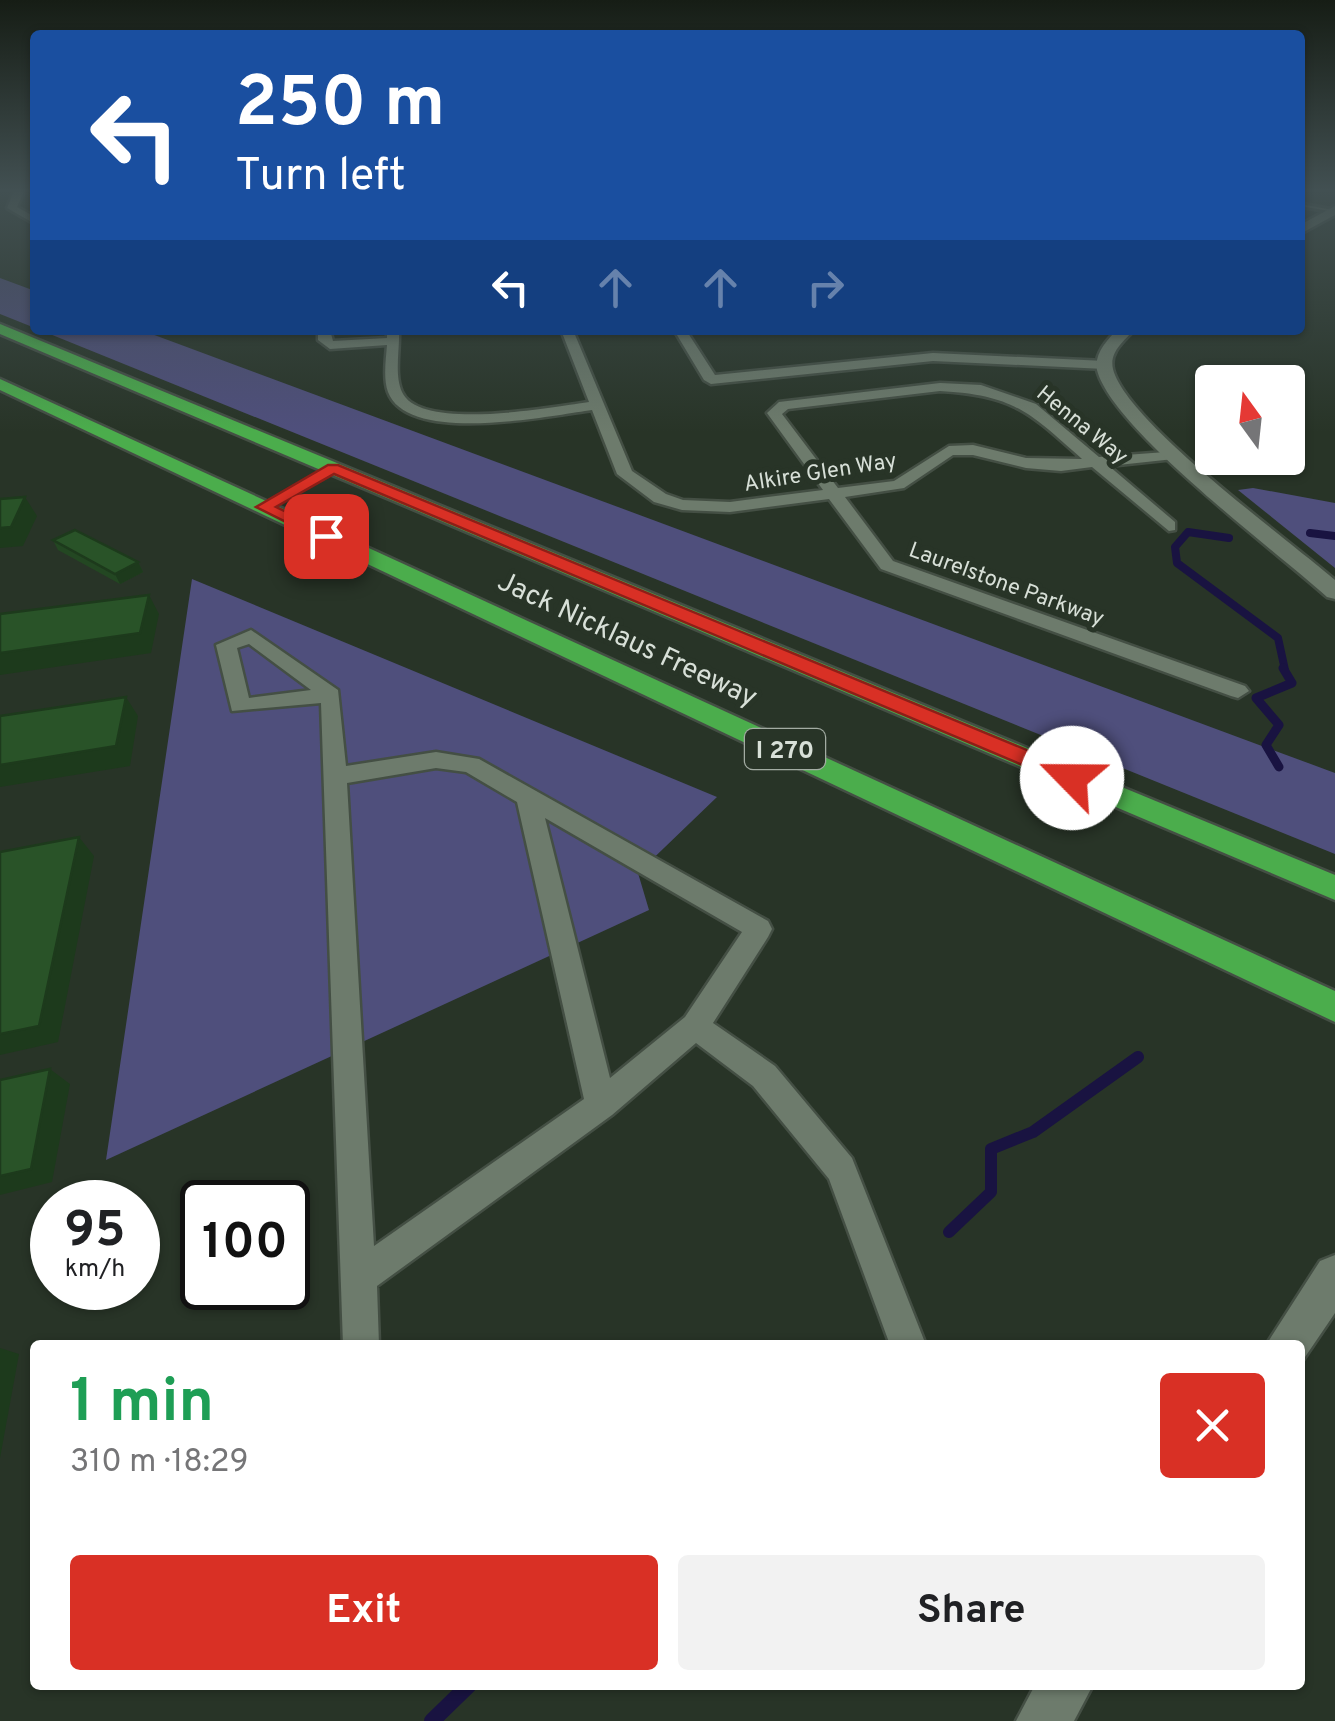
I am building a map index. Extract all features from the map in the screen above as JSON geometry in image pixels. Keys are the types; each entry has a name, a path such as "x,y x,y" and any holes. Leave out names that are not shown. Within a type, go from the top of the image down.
{"highway":[{"name":"Jack Nicklaus Freeway","path":"0,329 1335,888"},
{"name":"Jack Nicklaus Freeway","path":"0,384 1320,1000"}],"street":[{"path":"324,335 330,345 393,335 395,393 404,406 420,413 462,419 596,405"},
{"name":"Alkire Glen Way","path":"569,335 625,474 660,498 706,508 898,485 949,450 973,450 1040,465 1174,454"},
{"path":"683,335 711,380 933,357 1105,366"},
{"path":"1121,335 1110,346 1105,366 1126,406 1174,454 1335,592"},
{"name":"Henna Way","path":"776,408 940,387 982,389 1031,407 1169,526"},
{"name":"Laurelstone Parkway","path":"776,408 774,413 887,565 1238,691"},
{"path":"1235,506 1296,541 1335,574"},
{"path":"332,695 240,706 226,645 251,636 332,695 361,1340"},
{"path":"338,776 436,760 471,765 759,930 694,1026 601,1106 358,1278"},
{"path":"528,797 601,1106"},
{"path":"694,1026 764,1076 841,1169 906,1340"},
{"path":"1291,1340 1335,1276"},
{"path":"1043,1721 1063,1690"}],"lane":[{"path":"264,507 333,468"}],"shaded area":[{"path":"0,278 30,289 30,326 0,314"},
{"path":"52,335 154,335 1335,773 1335,854"},
{"path":"1253,488 1335,503 1335,568 1238,490"},
{"path":"192,579 717,797 638,873 649,910 106,1160"}],"building":[{"path":"25,497 11,527 0,528 0,499"},
{"path":"75,530 138,562 115,574 53,540"},
{"path":"149,595 140,633 0,653 0,614"},
{"path":"126,697 116,746 0,765 0,716"},
{"path":"79,837 39,1026 0,1034 0,852"},
{"path":"50,1069 31,1169 0,1176 0,1080"}],"waterway":[{"path":"1229,538 1188,532 1175,547 1177,563 1278,638 1285,670"},
{"path":"1310,533 1335,536"},
{"path":"1279,767 1266,745 1279,725 1256,698 1292,683 1283,668"},
{"path":"949,1232 991,1192 991,1149 1033,1132 1138,1057"},
{"path":"432,1721 464,1690"}],"route":[{"path":"326,536 264,507 333,468 1072,778"}]}
